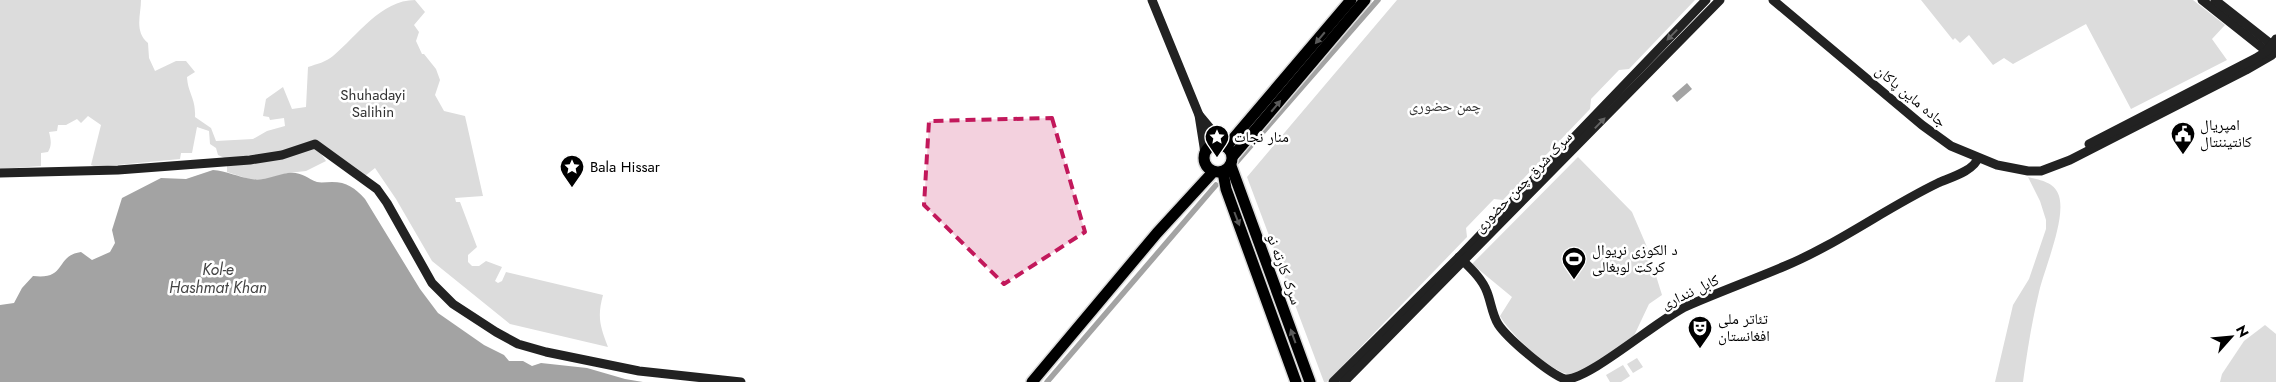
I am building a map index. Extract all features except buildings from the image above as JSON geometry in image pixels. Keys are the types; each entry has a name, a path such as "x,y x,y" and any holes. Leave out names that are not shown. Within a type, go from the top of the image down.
{"highway":[{"path":"1222,161 1351,0"},
{"path":"1032,382 1157,233 1365,0"},
{"path":"1215,144 1222,161 1205,153 1215,144"},
{"name":"سرک کارته نو","path":"1222,161 1226,189 1296,382"},
{"name":"سرک کارته نو","path":"1222,161 1310,382"}],"main road":[{"path":"1152,0 1199,115 1222,161"},
{"name":"سرک شرق چمن حضوری","path":"1344,382 1706,0"},
{"name":"سرک شرق چمن حضوری","path":"1333,382 1461,259 1720,0"},
{"name":"جاده ماین پاکان","path":"1773,0 1922,126 1951,146 1978,158 2028,171 2041,171 2070,160 2166,112 2274,50"},
{"path":"2202,0 2274,50"},
{"path":"2215,0 2274,50"},
{"path":"1199,115 1205,153"},
{"path":"0,173 118,170 250,160 282,155 315,144 377,189 387,203 432,284 453,304 496,332 518,344 546,352 639,371 741,382"},
{"name":"کابل ننداری","path":"1461,259 1478,277 1486,290 1494,314 1502,329 1546,368 1566,379 1572,379 1582,376 1627,348 1666,317 1684,307 1785,266 1973,166 1978,158"}],"highlighted area":[{"path":"1052,118 1085,232 1004,284 924,205 929,121"}],"green space":[{"name":"Shuhadayi Salihin","path":"0,0 141,0 139,23 141,33 148,43 149,58 155,71 176,61 186,61 195,72 187,77 195,117 211,128 216,141 253,139 267,131 285,126 284,118 270,120 269,117 263,116 266,99 283,87 292,109 306,107 308,67 330,58 380,12 391,6 415,0 425,12 414,25 419,32 416,41 422,54 436,69 440,80 435,95 444,111 465,116 483,196 455,198 456,202 460,202 477,247 468,255 468,262 472,266 479,266 486,261 502,267 495,281 498,283 502,281 506,272 603,295 600,321 608,347 510,324 432,261 396,199 375,168 365,176 318,149 326,161 306,171 288,173 268,179 249,179 227,172 227,159 218,155 216,148 210,144 209,131 197,127 192,153 181,153 180,159 96,167 91,165 101,125 88,116 81,123 77,119 66,125 58,125 57,131 49,132 50,147 48,152 41,153 41,166 0,169"},
{"name":"چمن حضوری","path":"1397,0 1695,0 1629,69 1619,70 1591,99 1590,109 1503,200 1494,199 1466,228 1467,237 1327,382 1324,382 1247,177"},
{"path":"1921,0 2193,0 2225,25 2212,39 2227,60 2131,109 2086,24 2013,64 2004,58 1993,65 1969,35 1960,43 1955,38 1953,40"},
{"name":"د الکوزی نړیوال کرکټ لوبغالی","path":"1578,157 1632,212 1647,247 1662,295 1649,304 1632,340 1579,373 1567,374 1540,358 1512,332 1500,316 1512,297 1472,264"},
{"path":"2028,177 2046,182 2057,191 2060,217 2036,303 2023,382 1995,382 2013,305 2029,279 2046,229 2046,220 2040,201"},
{"path":"2265,325 2276,334 2276,382 2220,382 2222,374 2244,341"},
{"path":"1637,358 1643,367 1633,373 1627,364"},
{"path":"1623,365 1630,376 1621,382 1610,382 1606,375"}],"water":[{"path":"1687,83 1692,89 1677,102 1672,96"},
{"name":"Kol-e Hashmat Khan","path":"213,170 256,179 296,173 317,182 337,182 350,186 365,199 420,289 438,313 484,345 504,355 509,361 523,361 532,366 541,363 587,368 643,382 0,382 0,305 14,303 22,288 33,276 51,274 73,254 81,252 92,260 110,252 115,243 112,230 122,198 161,178 186,179"}],"waterway":[{"path":"1234,165 1378,0"},
{"path":"1047,382 1216,185"}],"place":[{"name":"امپریال کانتیننتال","path":"2183,155"},
{"name":"منار نجات","path":"1217,158"},
{"name":"Bala Hissar","path":"572,188"},
{"name":"د الکوزی نړیوال کرکټ لوبغالی","path":"1574,280"},
{"name":"تئاتر ملی افغانستان","path":"1700,349"}]}
